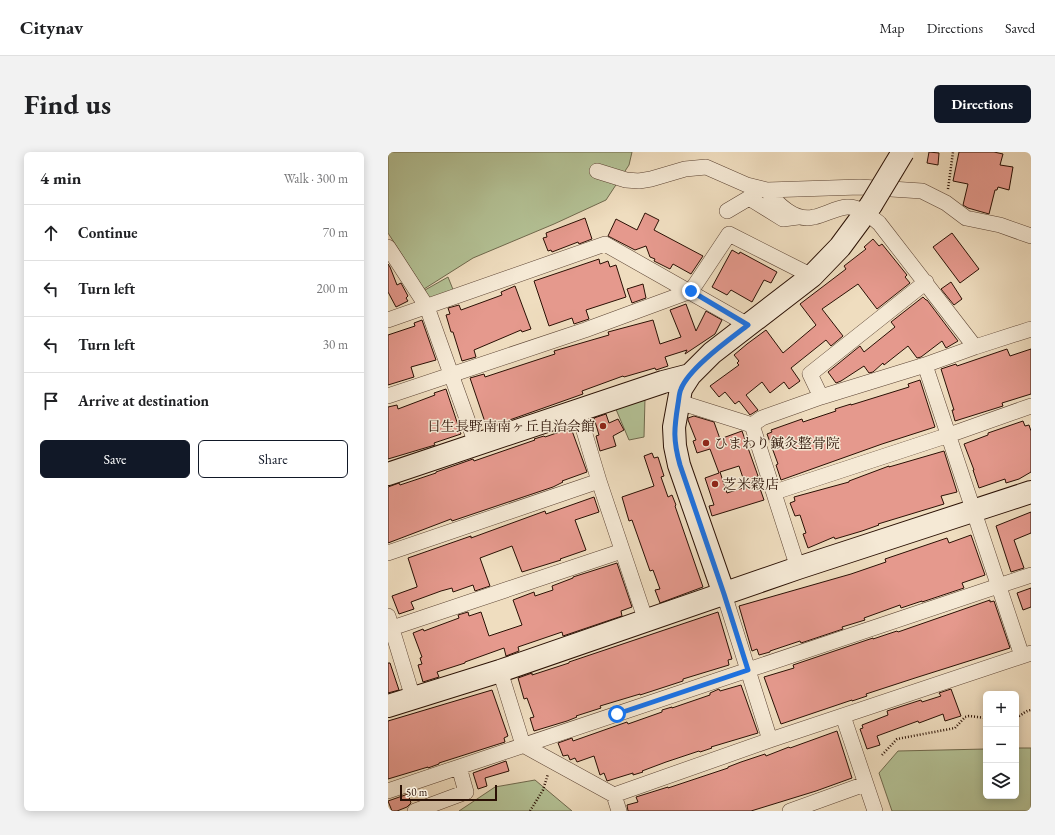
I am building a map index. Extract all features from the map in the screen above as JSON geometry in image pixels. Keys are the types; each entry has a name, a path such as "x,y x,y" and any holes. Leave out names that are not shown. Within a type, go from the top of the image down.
{"street":[{"path":"770,740 675,446 674,427 681,389 690,375 712,354 812,276 840,246 868,209 903,152"},
{"path":"597,171 626,180 639,181 685,169 706,167 747,185 767,190 860,187 922,191 946,202 966,218 1000,225 1031,236"},
{"path":"767,190 772,197 792,214 799,217"},
{"path":"727,211 749,198 783,219 799,217 813,218 847,207 868,209 926,282 974,347"},
{"path":"388,396 585,330 691,291 729,234 812,276"},
{"path":"388,320 605,244 691,291 748,325"},
{"path":"388,247 427,307 476,444"},
{"path":"821,397 810,374 926,282"},
{"path":"752,425 762,418 821,397 925,365 974,347 1031,329"},
{"path":"614,795 770,740 1027,654 1000,585 925,365"},
{"path":"388,474 663,382 690,375"},
{"path":"679,402 752,425"},
{"path":"775,492 949,435 1031,406"},
{"path":"578,411 599,481 646,621"},
{"path":"752,425 775,492 798,568"},
{"path":"388,553 599,481"},
{"path":"388,706 500,671 798,568 1031,492"},
{"path":"413,698 390,622 622,551"},
{"path":"388,791 1031,575"},
{"path":"500,671 523,745 614,795 619,811"},
{"path":"843,716 875,811"},
{"path":"415,811 466,792 459,767"},
{"path":"790,811 865,784"}],"path":[{"path":"946,202 953,152"},
{"path":"1019,716 1022,716 1026,711 1031,710"},
{"path":"882,755 897,739 955,728 965,717 969,716 983,718"},
{"path":"530,811 543,790 552,761"}],"green space":[{"path":"388,152 632,152 629,165 606,200 554,224 473,258 424,289 388,233"},
{"path":"448,277 454,292 430,301 425,290"},
{"path":"645,398 644,437 629,440 615,407"},
{"path":"1019,748 1031,748 1031,811 892,811 879,773 898,751 983,749 983,799 1019,799"},
{"path":"535,780 572,811 459,811 495,787"}],"building":[{"path":"929,152 939,153 938,165 927,163"},
{"path":"959,152 994,152 1003,154 1000,165 1013,167 1009,190 998,187 997,190 995,190 989,214 963,205 968,184 953,181"},
{"path":"645,213 659,220 654,230 703,256 691,274 673,264 670,269 654,261 655,259 650,257 646,246 635,250 608,236 616,219 637,230"},
{"path":"585,218 592,239 579,244 578,242 552,252 551,250 548,251 543,238 547,237 546,233"},
{"path":"952,233 979,269 960,283 933,247"},
{"path":"873,239 879,246 882,244 907,275 905,277 910,283 877,309 858,284 822,309 843,336 831,346 826,340 791,368 800,381 789,389 784,382 770,393 762,382 746,395 758,410 750,415 739,401 735,404 725,392 719,397 710,386 739,365 737,363 739,361 734,355 747,344 766,330 783,353 816,325 800,304 846,269 844,266 866,249 864,247"},
{"path":"732,250 739,254 740,252 777,272 771,283 764,280 752,302 731,290 727,295 712,287"},
{"path":"599,259 600,264 608,261 610,267 616,265 626,297 586,310 589,319 574,324 572,318 549,326 534,281"},
{"path":"388,264 397,285 401,283 408,296 406,298 408,301 396,307 388,292"},
{"path":"951,282 962,299 954,305 941,289"},
{"path":"643,284 646,298 632,303 627,289"},
{"path":"515,286 531,329 522,332 521,330 474,350 476,357 462,361 446,315 450,314 448,308 459,305 461,310 502,295 501,292"},
{"path":"923,297 927,300 958,341 946,348 942,341 921,357 917,358 908,346 884,365 883,363 873,372 869,373 864,366 836,383 828,372 860,346 864,352 895,327 891,322"},
{"path":"686,304 696,331 706,311 722,320 715,334 685,354 687,350 665,357 668,366 656,370 655,368 624,377 623,376 582,391 583,394 487,428 470,378 484,374 485,377 555,354 554,351 609,335 608,332 653,320 660,344 681,337 670,310"},
{"path":"422,320 436,360 411,367 414,377 388,385 388,335 415,326 414,323"},
{"path":"1007,349 1010,356 1031,349 1031,394 1002,403 1003,406 955,421 952,410 954,410 941,369 956,364 957,366"},
{"path":"920,380 935,427 781,480 776,465 778,464 767,434 772,432 771,430 802,419 803,422 836,411 835,409 909,387 908,384"},
{"path":"446,389 461,434 434,443 435,445 388,459 388,407 397,405 398,409 435,395 434,393"},
{"name":"日生長野南南ヶ丘自治会館","path":"606,414 609,423 618,419 624,430 613,436 616,446 600,451 596,436 599,435 594,418"},
{"path":"694,416 714,422 720,439 742,431 758,476 756,477 764,500 712,516 709,506 714,505 705,478 719,473 710,449 697,453 693,441 696,440 688,418","holes":["739,466 746,487 727,493 720,472"]},
{"path":"1023,421 1025,426 1029,425 1031,431 1031,472 1019,479 1006,483 1005,479 979,488 964,444 988,435 988,433"},
{"path":"571,428 587,472 562,481 563,482 553,487 452,521 451,519 388,543 388,487 399,483 400,485 473,459 474,461 535,440 534,439 545,437"},
{"path":"944,451 957,492 941,496 944,504 878,524 879,525 862,531 835,539 834,537 808,548 803,534 806,533 800,515 795,516 790,503 795,501 794,497 849,482 889,466"},
{"path":"652,453 654,458 658,457 664,476 661,477 668,497 672,495 676,505 675,506 703,587 660,603 655,590 660,589 653,570 650,571 632,520 629,521 622,497 654,486 644,456"},
{"path":"594,497 599,512 575,520 586,550 560,559 561,560 522,572 512,546 480,558 490,586 475,591 473,585 453,592 452,588 441,591 411,602 414,609 399,614 392,596 417,587 408,558 471,536 471,538 545,511 546,514"},
{"path":"1031,512 1031,533 1014,540 1024,568 1011,572 996,526"},
{"path":"971,535 985,575 962,583 964,588 901,608 900,605 864,618 865,620 842,627 843,629 801,643 800,641 759,655 757,649 752,651 739,606 851,574 886,562 885,559 947,538 949,543"},
{"path":"617,563 632,607 621,611 622,616 563,636 562,632 518,647 519,651 506,656 504,648 437,672 439,677 423,682 418,665 422,664 420,658 422,657 413,633 423,629 424,631 459,618 458,615 468,612 469,616 481,612 489,636 522,625 513,600 534,592 535,596 553,590 552,586 573,577"},
{"path":"1031,588 1031,607 1023,610 1017,593"},
{"path":"990,600 990,602 994,601 1010,648 866,694 867,696 781,724 764,677 794,668 793,665 873,638 897,631 898,632"},
{"path":"718,612 732,659 728,660 729,665 683,679 683,681 640,695 600,706 601,708 576,716 577,717 567,721 534,731 530,718 534,717 527,698 524,699 518,678 569,663"},
{"path":"388,663 390,663 399,690 388,693"},
{"path":"741,685 758,733 666,762 642,771 643,772 633,775 633,773 607,781 604,773 600,775 594,756 577,762 575,758 570,760 568,755 563,756 558,743 572,738 573,741 627,722 628,724 662,712 662,710 710,695 710,693 719,689 720,691"},
{"path":"951,689 961,716 945,721 943,714 919,723 918,721 877,736 880,745 867,749 860,729 863,728 862,725 888,715 887,711 921,700 922,702 941,696 939,693"},
{"path":"492,690 508,736 504,738 505,742 439,763 428,768 388,779 388,721"},
{"path":"837,731 852,778 751,811 628,811 627,805 638,802 636,797 728,768 765,754 766,756"},
{"path":"506,761 509,771 485,778 487,786 478,789 473,773"},
{"path":"408,794 411,803 407,807 397,811 392,811 388,801"}],"place":[{"name":"日生長野南南ヶ丘自治会館","path":"603,426"},
{"name":"ひまわり鍼灸整骨院","path":"706,443"},
{"name":"芝米穀店","path":"715,484"}],"route":[{"path":"617,714 748,670 680,465 675,446 674,427 681,389 690,375 712,354 748,325 691,291"}]}
